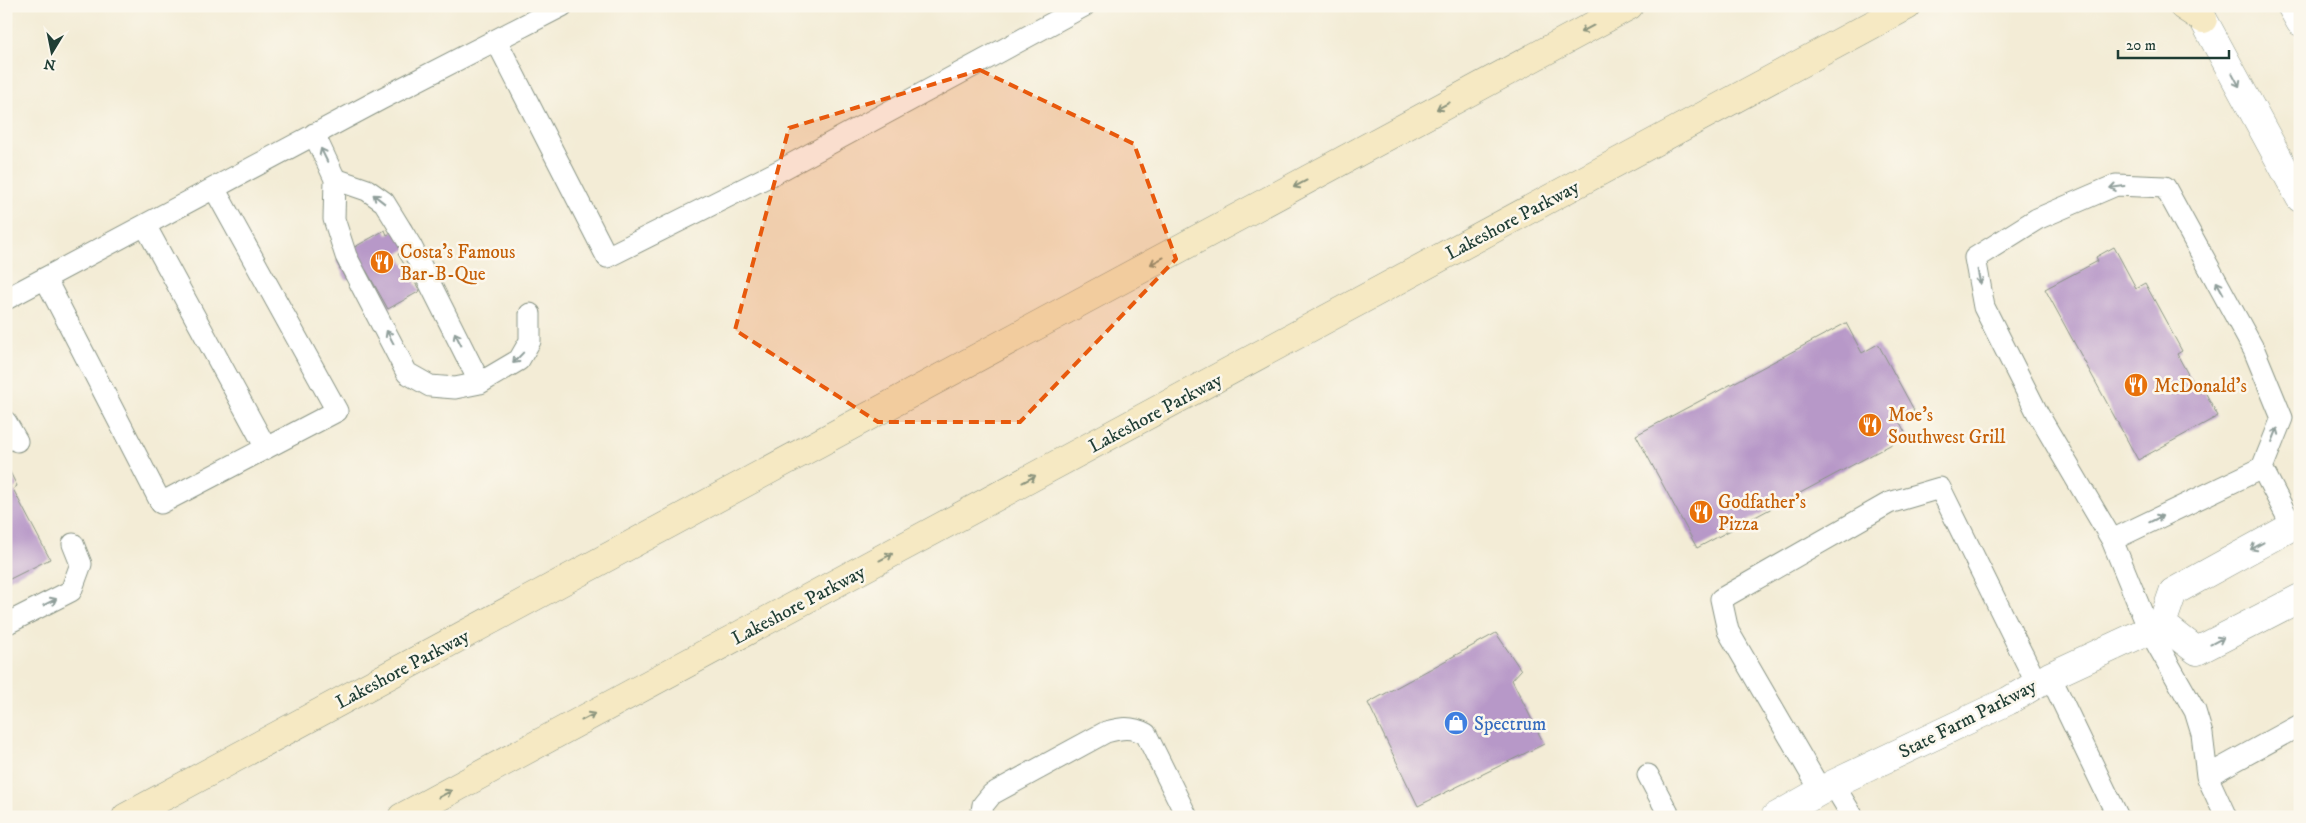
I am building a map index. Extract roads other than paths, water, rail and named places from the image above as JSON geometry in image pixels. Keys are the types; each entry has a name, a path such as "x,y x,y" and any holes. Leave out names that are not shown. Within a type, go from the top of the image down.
{"main road":[{"name":"Lakeshore Parkway","path":"126,817 1629,6"},
{"name":"Lakeshore Parkway","path":"402,817 1907,6"}],"street":[{"path":"2291,6 2300,22"},
{"path":"2194,11 2300,198"},
{"path":"2296,524 2173,592 2155,627 2197,651 2300,598"},
{"name":"State Farm Parkway","path":"1775,817 1827,787 2008,701 2044,680 2155,627"}],"lane":[{"path":"6,299 314,134 562,6"},
{"path":"496,40 607,257 779,171 1084,6"},
{"path":"314,134 335,179 334,219 346,256 407,372 430,386 455,388 480,383 519,360 530,341 530,314"},
{"path":"335,179 367,190 384,202 411,246 480,383"},
{"path":"2112,540 2262,468 2282,418 2254,350 2165,187 2116,185 2037,219 1975,258 1984,307 2038,414 2112,540 2195,711 2202,734 2207,776 2226,817"},
{"path":"45,278 162,502 337,411 214,188"},
{"path":"145,225 266,448"},
{"path":"2262,468 2296,524"},
{"path":"1853,817 1827,787 1728,630 1721,598 1889,503 1940,488 2118,817"},
{"path":"6,624 71,591 81,564 72,544"},
{"path":"2207,776 2300,725"},
{"path":"981,817 983,805 992,794 1106,732 1124,727 1137,729 1146,734 1187,817"},
{"path":"1648,775 1670,817"}],"place":[{"name":"Costa's Famous Bar-B-Que","path":"382,262"},
{"name":"McDonald's","path":"2136,385"},
{"name":"Moe's Southwest Grill","path":"1870,425"},
{"name":"Godfather's Pizza","path":"1701,512"},
{"name":"Spectrum","path":"1456,723"}]}
